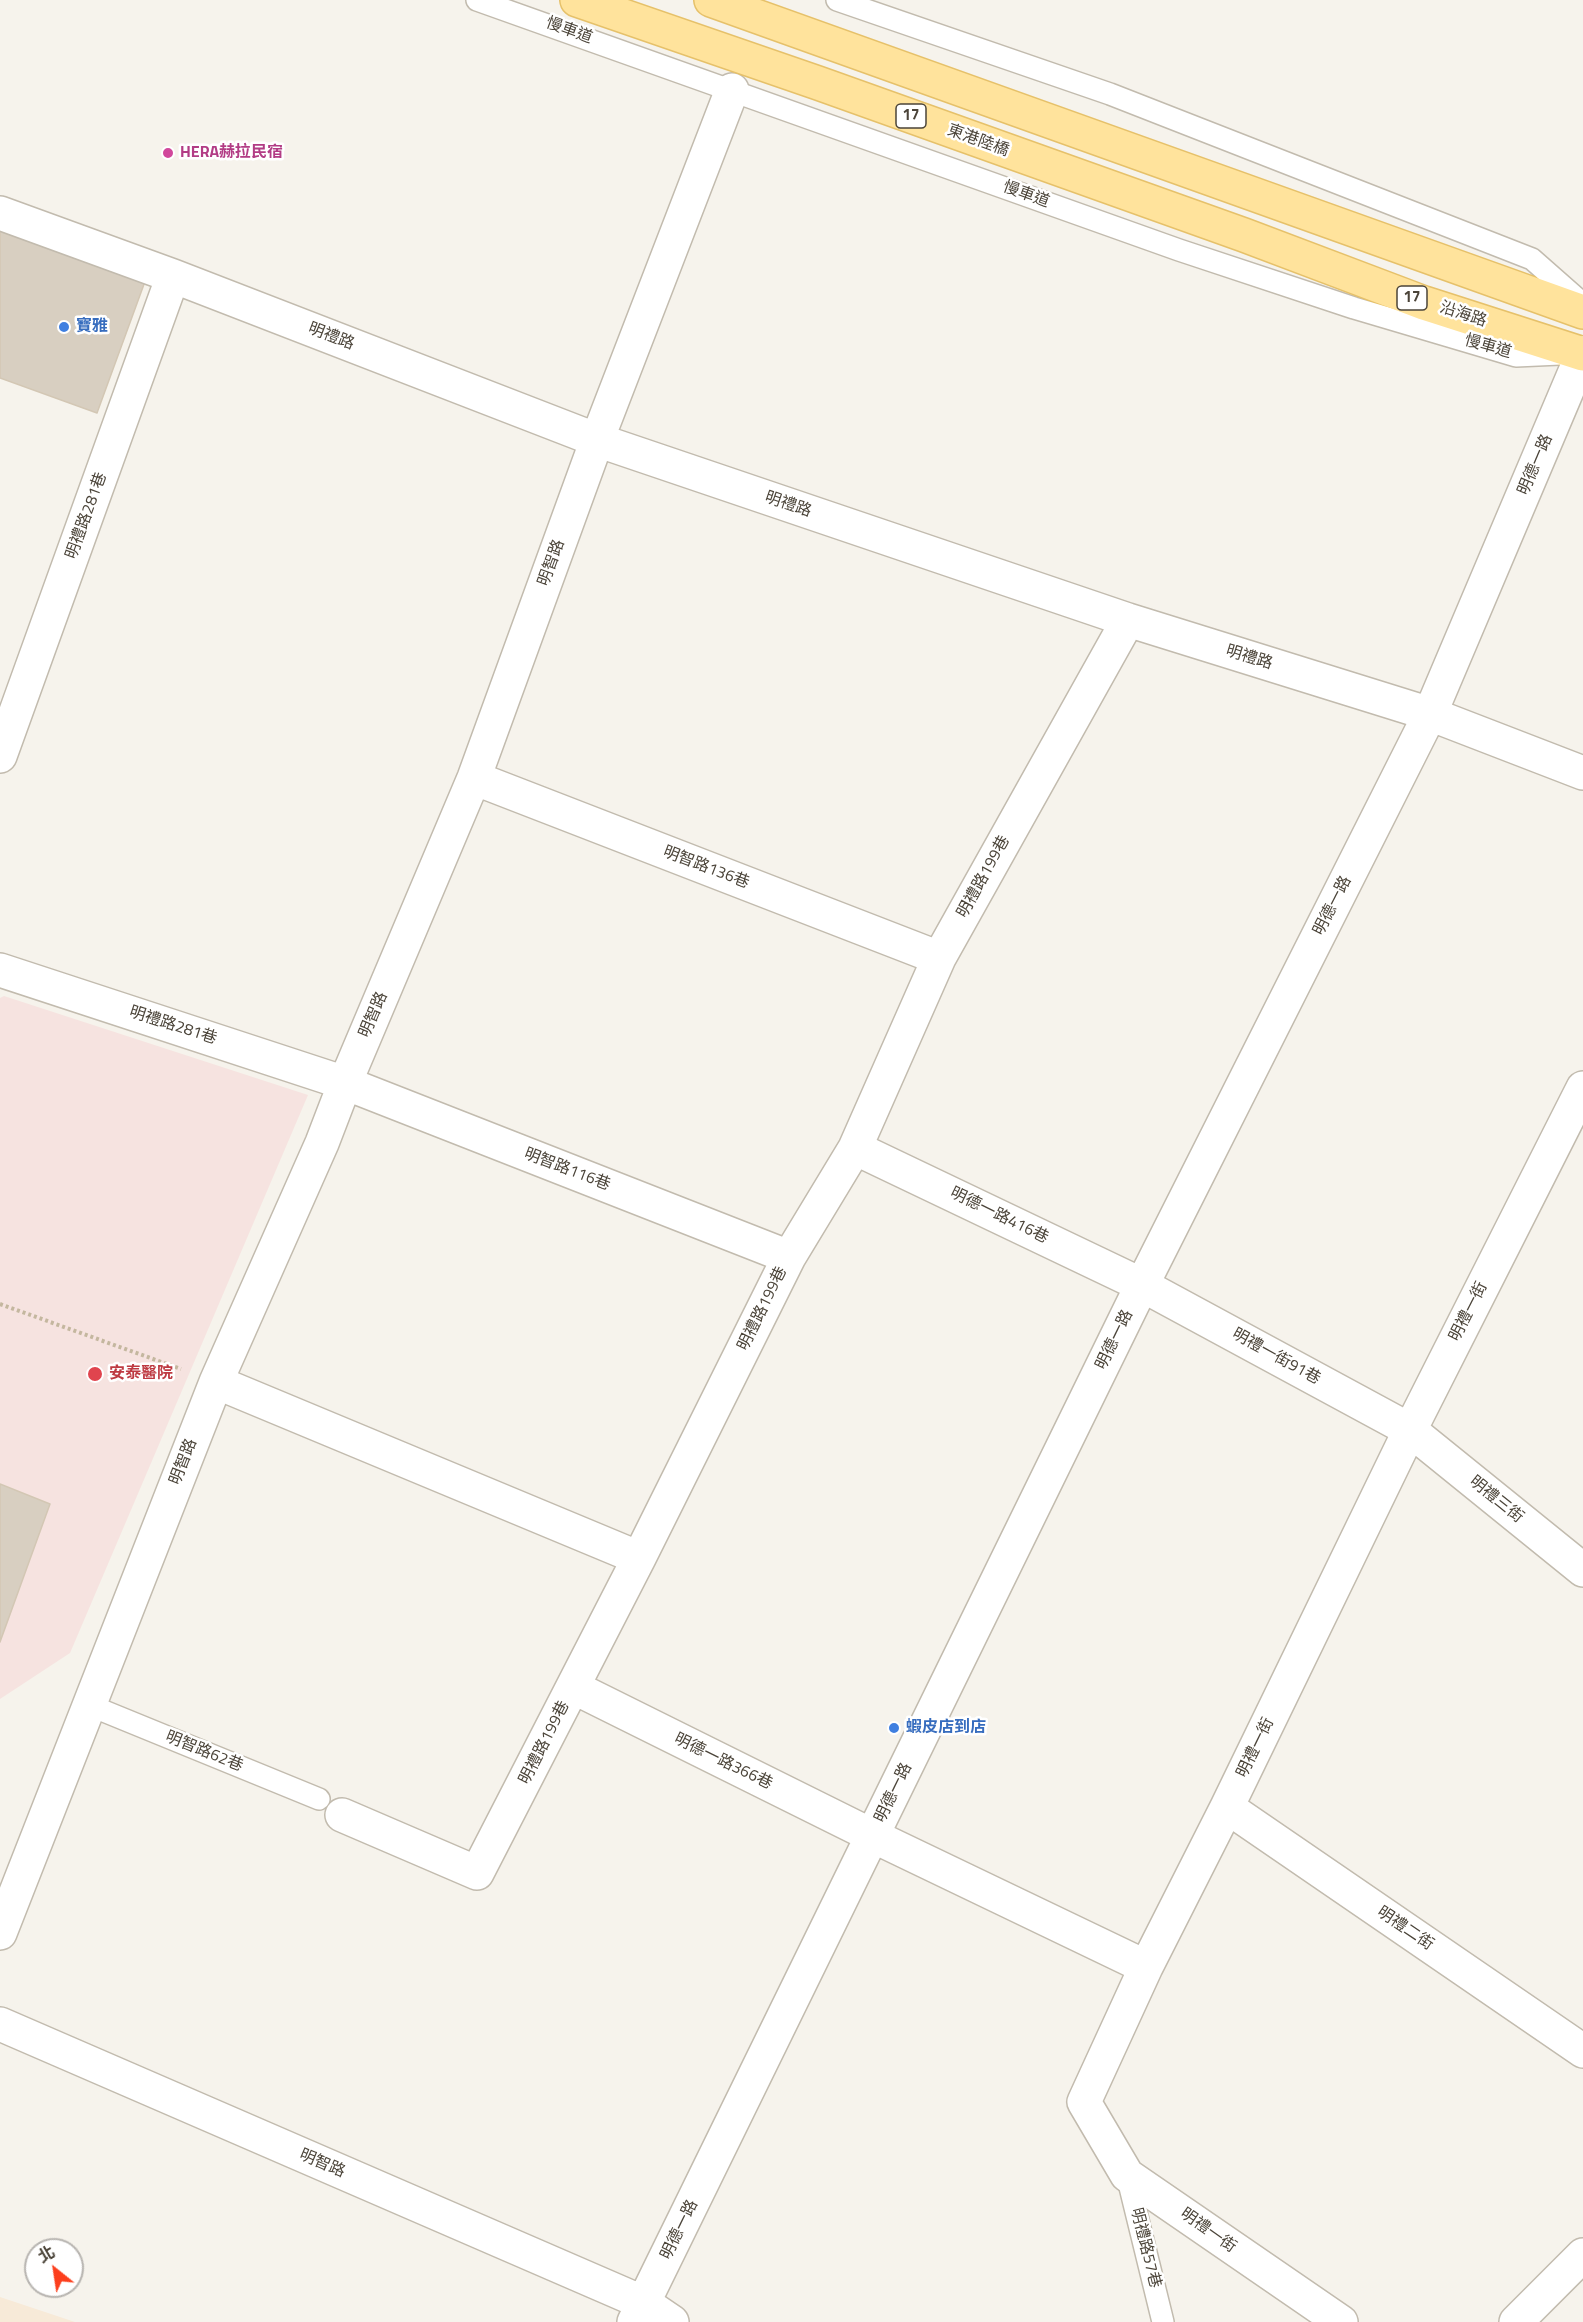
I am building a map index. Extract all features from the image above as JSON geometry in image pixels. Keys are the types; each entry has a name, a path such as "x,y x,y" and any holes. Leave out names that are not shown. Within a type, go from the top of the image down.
{"main road":[{"name":"東港陸橋","path":"577,0 818,83 1244,235"},
{"path":"711,0 1583,312"},
{"name":"沿海路","path":"1244,235 1424,303 1583,353"}],"street":[{"name":"明智路","path":"0,1933 216,1382 322,1143 345,1083 474,778 597,440 732,90"},
{"name":"明禮路","path":"0,213 173,276 597,440 1128,620 1430,714 1583,773"},
{"name":"明禮路281巷","path":"0,756 173,276"},
{"name":"明德一路","path":"639,2313 1142,1285 1430,714 1583,353"},
{"name":"明禮路199巷","path":"330,1807 477,1873 639,1558 789,1257 855,1148 939,958 1128,620"},
{"name":"明智路136巷","path":"474,778 939,958"},
{"name":"明禮路281巷","path":"0,970 345,1083"},
{"name":"明智路116巷","path":"345,1083 789,1257"},
{"name":"明禮一街","path":"1341,2322 1126,2175 1084,2102 1146,1967 1227,1807 1410,1430 1578,1110"},
{"name":"明德一路416巷","path":"855,1148 1142,1285"},
{"name":"明禮一街91巷","path":"1142,1285 1410,1430"},
{"path":"216,1382 639,1558"},
{"name":"明禮三街","path":"1410,1430 1583,1570"},
{"name":"明德一路366巷","path":"573,1687 873,1836 1146,1967"},
{"name":"明禮二街","path":"1227,1807 1583,2051"},
{"name":"明智路","path":"0,2024 639,2313"},
{"path":"1516,2322 1583,2255"},
{"path":"639,2313 672,2322"}],"lane":[{"name":"慢車道","path":"477,0 1179,250 1354,308 1516,356 1583,353"},
{"path":"837,0 1110,94 1532,259 1583,303"},
{"name":"明智路62巷","path":"89,1705 330,1807"},
{"name":"明禮路57巷","path":"1126,2175 1164,2322"}],"path":[{"path":"0,1304 216,1382"}],"shaded area":[{"name":"安泰醫院","path":"4,996 308,1095 70,1653 0,1699 0,998"},
{"path":"0,2297 75,2322 0,2322"}],"building":[{"name":"寶雅","path":"0,222 147,276 97,413 0,378"},
{"path":"0,1484 50,1504 0,1642"}],"place":[{"name":"HERA赫拉民宿","path":"168,153"},
{"name":"寶雅","path":"64,327"},
{"name":"安泰醫院","path":"95,1374"},
{"name":"蝦皮店到店","path":"894,1728"}]}
